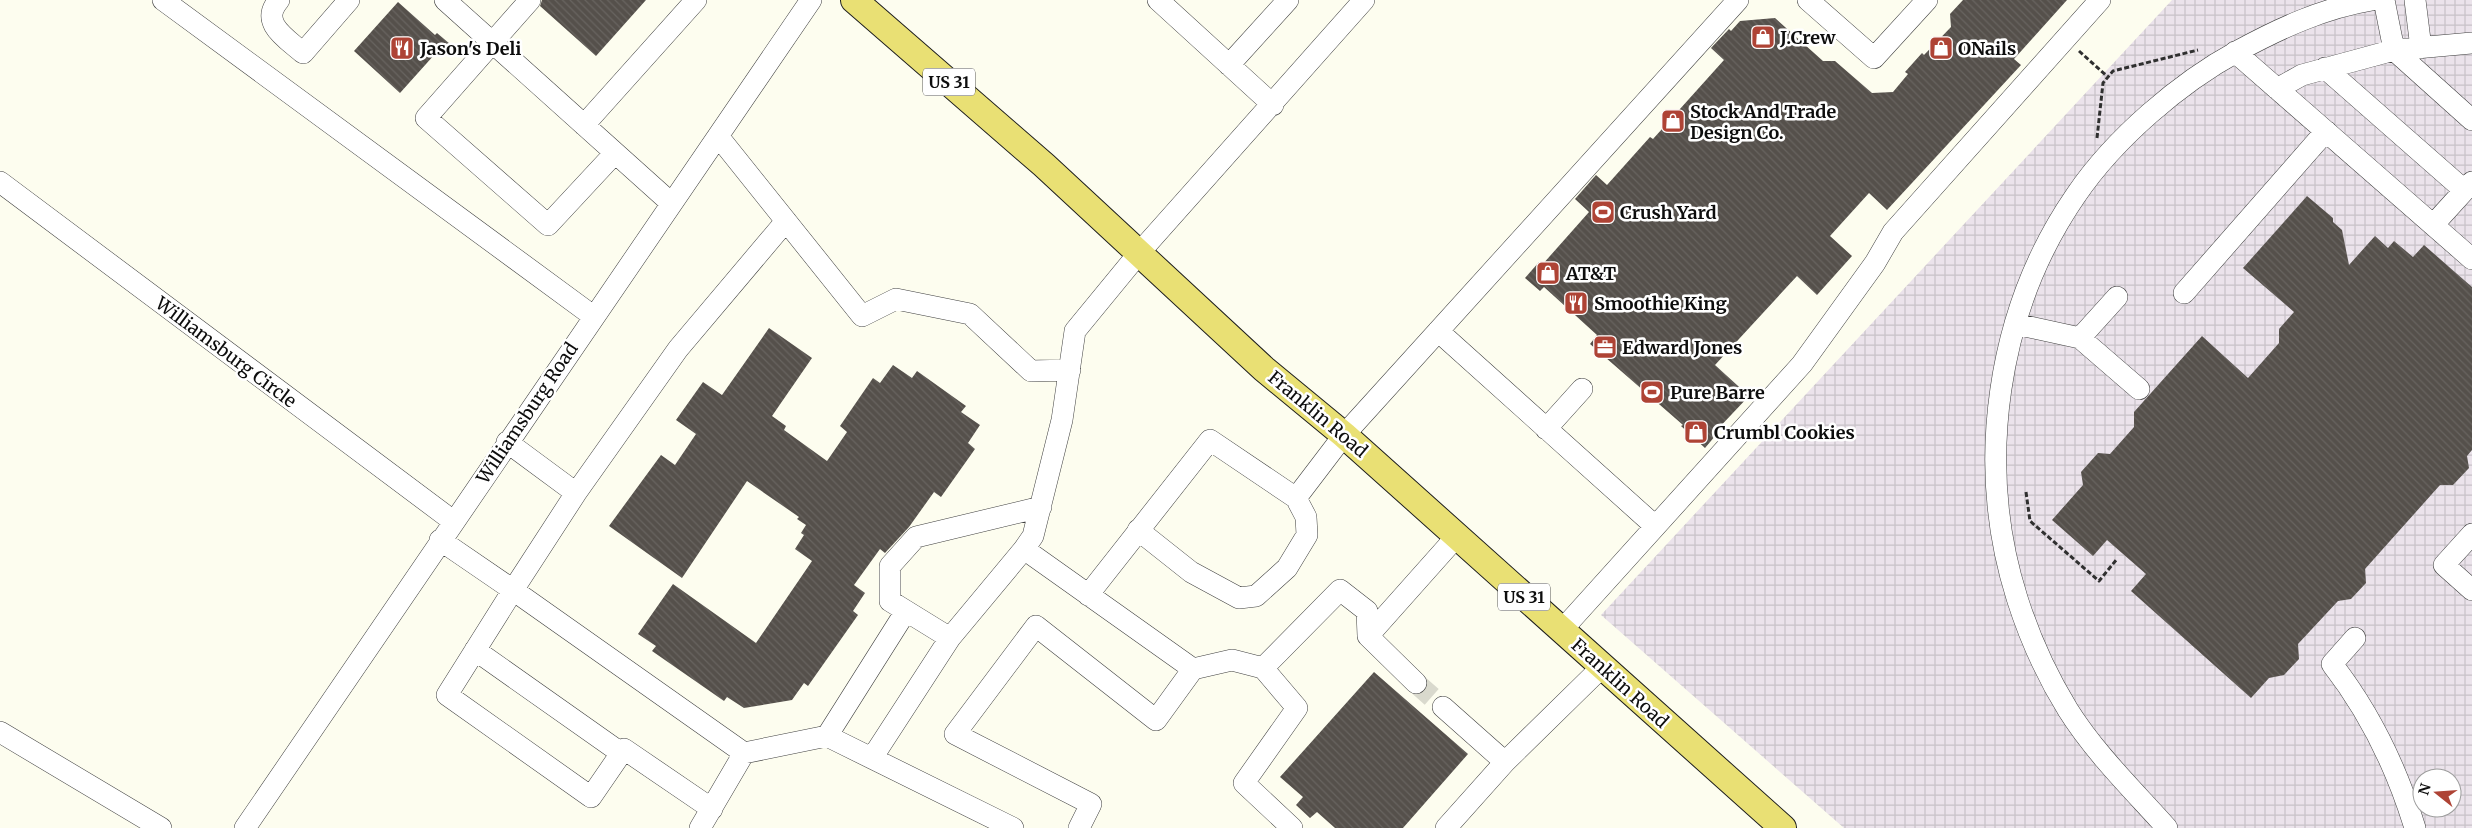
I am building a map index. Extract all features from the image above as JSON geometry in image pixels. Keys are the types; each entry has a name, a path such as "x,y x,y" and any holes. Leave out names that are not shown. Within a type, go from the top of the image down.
{"main road":[{"name":"Franklin Road","path":"854,0 1044,165 1264,369 1344,435 1783,828"}],"street":[{"path":"163,0 593,316"},
{"path":"279,0 271,11 270,20 277,30 303,53 349,0"},
{"path":"445,0 671,204"},
{"path":"530,0 426,118 548,225 615,153"},
{"path":"584,125 696,0"},
{"name":"Williamsburg Road","path":"245,828 593,316 811,0"},
{"path":"1229,65 1288,0"},
{"path":"872,758 950,638 1033,536 1062,420 1076,331 1139,253 1364,0"},
{"path":"1296,498 1344,435 1738,0"},
{"path":"1808,0 1874,58 1927,0"},
{"path":"1561,631 1802,364 1875,263 1893,232 2100,0"},
{"path":"2167,828 2112,766 2069,711 2042,658 2017,598 1999,519 1996,458 1997,416 2002,380 2016,324 2038,264 2076,195 2109,155 2164,100 2226,57 2267,34 2300,21 2329,10 2372,0"},
{"path":"2384,0 2394,50 2472,120"},
{"path":"2415,0 2420,48"},
{"path":"1167,3 1272,105"},
{"path":"2277,90 2302,75 2394,50 2472,43"},
{"path":"2226,57 2277,90 2434,224 2472,259"},
{"path":"2325,68 2468,186 2434,224"},
{"path":"2184,293 2326,131"},
{"path":"718,136 862,316 896,299 970,314 1031,371 1070,370"},
{"name":"Williamsburg Circle","path":"0,182 453,521"},
{"path":"712,809 624,749 591,797 447,695 576,493 678,349 786,221"},
{"path":"2080,338 2117,297"},
{"path":"2016,324 2080,338 2139,389"},
{"path":"1438,332 1655,526"},
{"path":"1546,429 1582,389"},
{"path":"1088,594 1138,530 1210,440 1296,498 1306,516 1307,535 1287,568 1256,596 1238,598 1191,572 1138,530"},
{"path":"507,442 576,493"},
{"path":"950,638 890,600 890,566 916,537 1040,507"},
{"path":"2472,534 2444,565 2472,590"},
{"path":"1368,636 1456,536"},
{"path":"440,540 744,753 827,736 1013,828"},
{"path":"1024,549 1193,669"},
{"path":"1263,668 1340,590 1367,611 1368,636 1416,683"},
{"path":"827,736 906,611"},
{"path":"1079,828 1092,804 955,734 1036,626 1156,720 1193,669 1232,660 1263,668 1298,708 1244,783 1292,828"},
{"path":"2355,638 2332,664 2355,693 2379,738 2408,804 2415,828"},
{"path":"476,650 621,753"},
{"path":"1446,828 1505,762 1602,667"},
{"path":"1443,707 1505,762"},
{"path":"0,732 161,828"},
{"path":"700,828 744,753"}],"path":[{"path":"2065,39 2108,77"},
{"path":"2109,155 2096,143 2102,83 2113,71 2207,48 2226,57"},
{"path":"2026,492 2030,521 2098,581 2117,559"}],"shaded area":[{"path":"2172,0 2472,0 2472,828 1844,828 1601,615"}],"building":[{"path":"542,0 646,0 596,56 540,6"},
{"path":"1963,0 2067,0 2014,59 2021,65 1887,210 1869,193 1830,236 1852,256 1817,295 1797,276 1715,365 1749,396 1714,433 1716,435 1705,448 1681,426 1683,425 1590,344 1597,335 1544,287 1540,291 1525,278 1539,262 1542,265 1589,212 1575,199 1596,175 1607,185 1650,137 1653,139 1724,60 1711,48 1729,29 1731,31 1740,21 1775,18 1823,61 1835,61 1872,93 1893,92 1908,74 1905,72 1922,53 1924,55 1951,27 1950,14"},
{"name":"Jason's Deli","path":"398,2 435,35 437,33 450,44 438,57 435,54 400,93 354,51"},
{"path":"2307,196 2333,218 2333,222 2342,230 2349,265 2375,236 2388,248 2394,241 2413,257 2424,245 2472,287 2472,450 2467,456 2469,468 2453,485 2440,485 2365,569 2366,583 2351,599 2338,601 2298,644 2299,659 2284,675 2269,678 2251,698 2131,591 2146,574 2107,540 2093,556 2052,520 2083,485 2081,472 2098,453 2110,454 2134,427 2134,412 2202,336 2248,378 2279,343 2279,329 2294,312 2243,268"},
{"path":"769,328 812,358 772,416 786,426 784,430 827,461 847,432 840,426 873,378 880,383 893,365 912,378 917,371 966,406 961,412 980,425 968,443 975,449 941,497 934,492 909,527 885,553 880,549 854,585 865,593 853,611 858,615 808,686 804,683 792,700 744,708 727,697 724,701 652,651 656,646 638,634 673,584 756,643 812,561 795,549 804,535 801,533 806,525 797,519 799,517 747,481 682,578 609,526 661,455 675,465 696,434 676,420 703,382 722,395"},
{"path":"1374,672 1468,754 1403,828 1335,828 1317,812 1310,818 1296,805 1303,797 1280,777"}],"tunnel":[{"path":"1416,683 1443,707"}],"place":[{"name":"J.Crew","path":"1763,37"},
{"name":"Jason's Deli","path":"402,48"},
{"name":"ONails","path":"1941,48"},
{"name":"Stock And Trade Design Co.","path":"1673,121"},
{"name":"Crush Yard","path":"1603,212"},
{"name":"AT&T","path":"1548,273"},
{"name":"Smoothie King","path":"1576,303"},
{"name":"Edward Jones","path":"1605,347"},
{"name":"Pure Barre","path":"1652,392"},
{"name":"Crumbl Cookies","path":"1696,432"}]}
